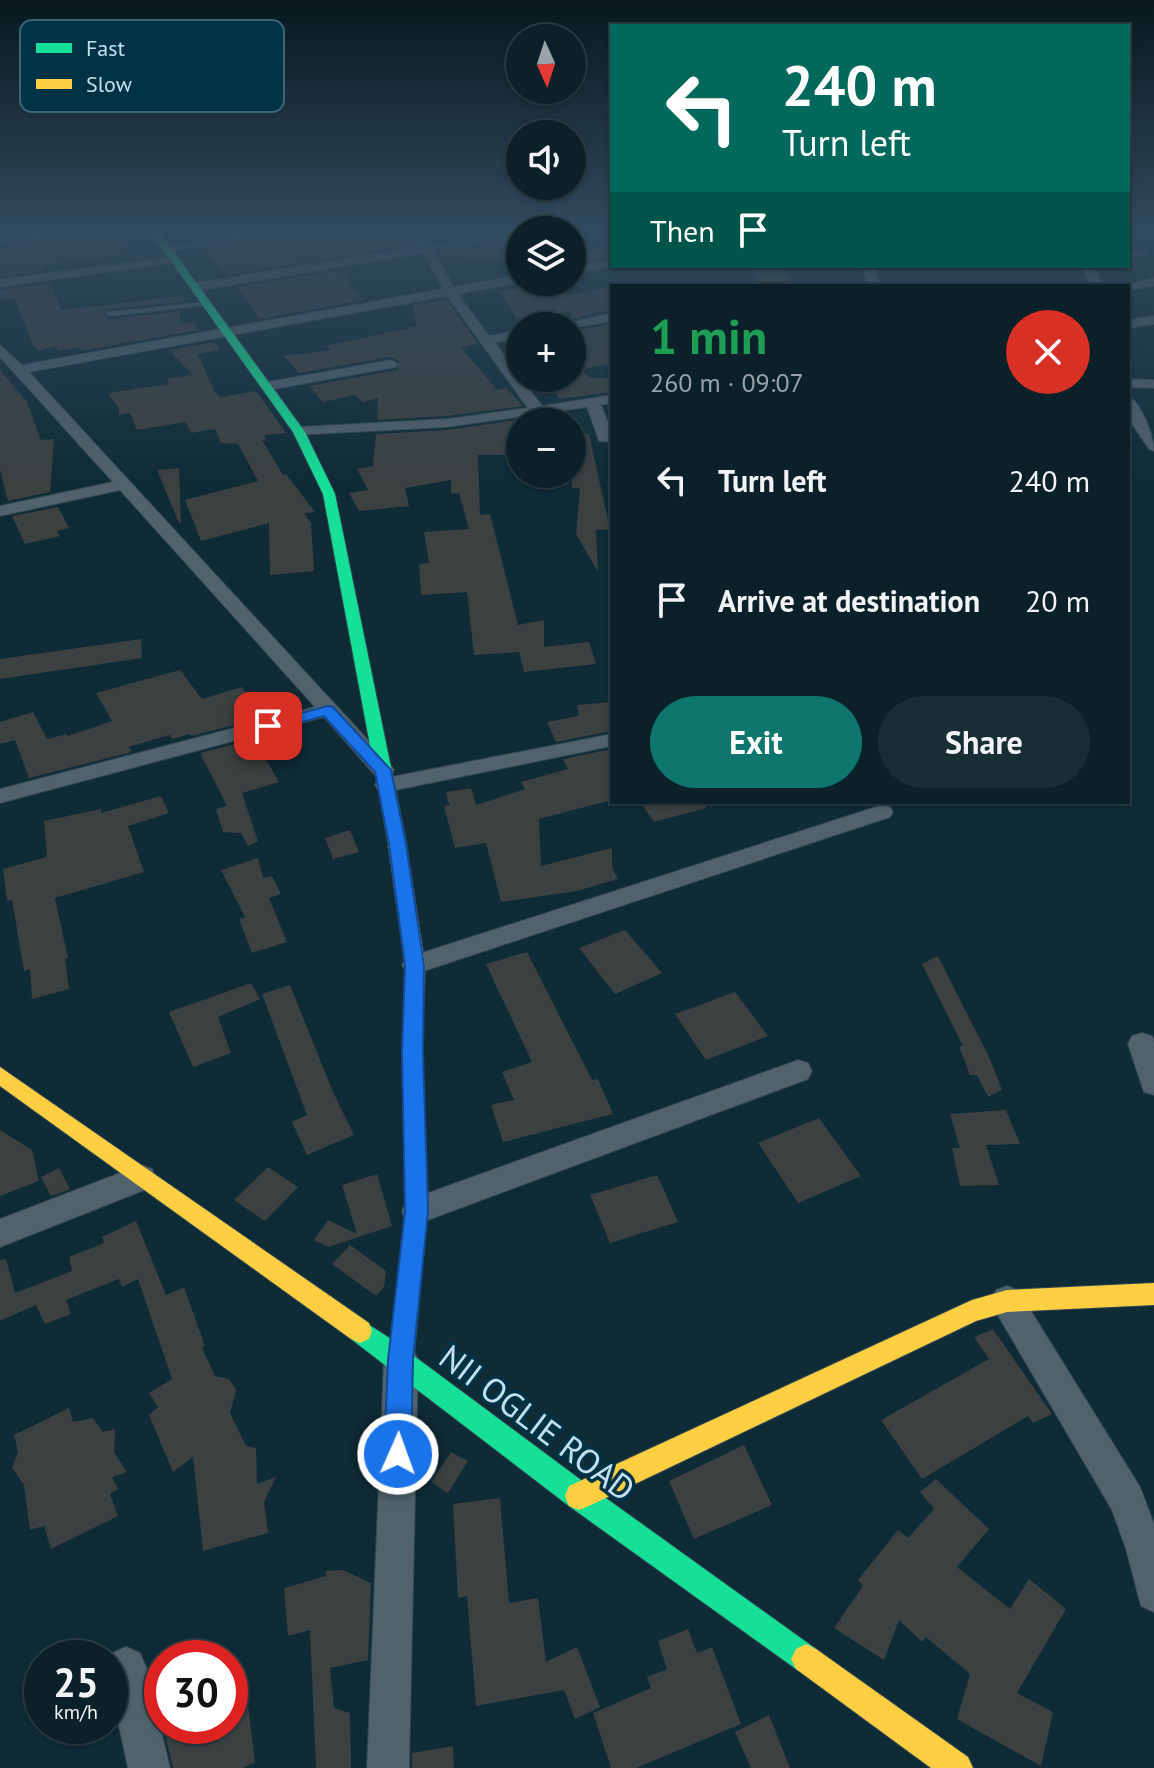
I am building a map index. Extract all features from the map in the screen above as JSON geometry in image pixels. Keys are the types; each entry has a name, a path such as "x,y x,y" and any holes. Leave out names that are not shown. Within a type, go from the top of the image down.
{"street":[{"path":"217,316 299,432 329,494 402,873 415,965 412,1053 417,1211 401,1360 388,1768"},
{"path":"20,370 318,316"},
{"path":"469,316 536,408"},
{"path":"586,322 610,317"},
{"path":"1130,324 1154,320"},
{"path":"487,340 506,337"},
{"path":"0,349 328,710 384,778"},
{"path":"268,386 391,364"},
{"path":"1130,383 1154,384"},
{"path":"562,408 610,400"},
{"path":"593,404 608,437"},
{"path":"1130,405 1154,446"},
{"path":"299,432 447,423 506,415"},
{"path":"0,511 123,485"},
{"path":"0,796 328,710"},
{"path":"384,778 610,740"},
{"path":"415,965 882,812"},
{"path":"1142,1044 1154,1084"},
{"path":"417,1211 798,1071"},
{"name":"NII OGLIE ROAD","path":"0,1075 401,1360 579,1496 957,1768"},
{"path":"0,1233 141,1178"},
{"path":"579,1496 972,1311 1007,1301 1154,1294"},
{"path":"1007,1301 1127,1500 1145,1549 1154,1593"},
{"path":"128,1676 149,1768"}],"building":[{"path":"22,316 104,316 109,319 180,316 179,324 192,322 200,330 80,351 80,347 58,351 55,346 39,351 33,345"},
{"path":"415,316 458,316 478,344 461,347 497,390 506,388 506,392 510,392 523,406 447,416 377,420 378,398 362,402 355,395 323,402 309,386 397,370 399,361 390,357 299,373 284,356 331,350 327,346 417,326"},
{"path":"610,324 610,364 586,368 586,329"},
{"path":"213,342 221,349 198,354 214,391 221,397 256,391 286,433 264,435 266,439 262,440 283,475 286,474 315,512 304,513 311,523 314,571 270,575 269,523 201,541 185,500 258,481 238,444 221,443 215,429 191,433 186,422 137,430 130,413 119,415 119,409 108,393 169,384 167,378 193,375 169,350"},
{"path":"0,370 27,402 41,440 54,439 50,492 8,501 0,470"},
{"path":"586,374 590,378 610,378 610,392 560,399 555,392 586,392"},
{"path":"506,422 506,455 478,455 480,515 490,514 518,625 544,620 544,647 589,642 596,664 524,672 519,652 474,655 467,592 421,595 419,564 429,563 424,532 469,529 459,493 451,494 451,480 405,488 409,506 359,511 349,493 368,490 357,469 373,466 376,434 447,430"},
{"path":"586,434 589,434 610,529 596,530 598,572 576,534 580,488 586,488"},
{"path":"179,468 181,523 157,470"},
{"path":"58,507 69,528 57,531 60,536 25,544 12,516"},
{"path":"141,639 142,658 0,679 0,659"},
{"path":"180,670 202,699 242,687 261,718 192,736 172,739 170,735 128,747 132,751 128,753 29,778 15,740 0,744 0,722 33,712 47,739 68,736 112,721 96,693"},
{"path":"610,702 610,731 556,742 547,722 579,716 577,705"},
{"path":"254,739 279,782 242,793 258,841 248,846 241,833 223,832 216,809 227,806 200,753"},
{"path":"610,749 610,801 539,819 541,866 612,848 612,867 618,879 577,891 501,902 486,843 455,848 444,806 449,805 446,792 471,788 476,805 525,789 521,782 568,769 563,759"},
{"path":"161,796 169,813 128,826 144,872 55,898 68,958 65,959 69,989 32,999 30,969 24,971 12,900 7,901 3,869 47,857 44,821 101,809 101,813"},
{"path":"641,804 705,804 706,808 654,822"},
{"path":"350,830 359,852 333,859 325,838"},
{"path":"258,858 263,878 272,876 281,894 269,898 287,942 252,953 239,919 245,917 221,870"},
{"path":"625,930 662,973 615,994 579,948"},
{"path":"527,952 592,1080 598,1079 613,1114 503,1142 491,1105 514,1100 502,1072 532,1062 486,964"},
{"path":"938,956 990,1059 1002,1090 988,1097 977,1075 970,1075 959,1046 963,1046 922,964"},
{"path":"251,983 260,999 218,1017 231,1053 193,1067 169,1012"},
{"path":"290,985 333,1092 354,1135 307,1155 292,1122 307,1115 262,994"},
{"path":"735,992 768,1036 706,1060 675,1014"},
{"path":"1006,1110 1020,1144 986,1145 999,1185 960,1186 952,1148 960,1148 950,1114"},
{"path":"819,1118 861,1176 798,1203 758,1143"},
{"path":"0,1130 32,1150 39,1181 0,1196"},
{"path":"268,1167 298,1187 265,1221 234,1200"},
{"path":"59,1168 70,1189 51,1196 41,1177"},
{"path":"377,1174 392,1226 328,1247 314,1240 328,1220 357,1234 342,1185"},
{"path":"657,1175 678,1222 610,1243 590,1195"},
{"path":"136,1221 166,1295 184,1287 205,1346 202,1348 215,1376 229,1379 236,1390 230,1413 246,1446 256,1448 257,1484 276,1477 264,1502 268,1533 203,1551 193,1457 173,1472 149,1415 158,1407 149,1393 172,1379 138,1279 122,1287 119,1279 66,1300 71,1314 45,1324 36,1305 0,1321 0,1260 6,1259 15,1293 72,1271 69,1257 104,1243 102,1237"},
{"path":"350,1245 386,1271 384,1287 376,1296 332,1264"},
{"path":"993,1329 1052,1414 1033,1423 1028,1416 922,1479 881,1420 989,1359 974,1337"},
{"path":"69,1408 73,1422 93,1418 103,1432 115,1429 114,1452 127,1472 112,1477 118,1489 110,1494 118,1516 51,1549 44,1526 30,1530 24,1485 12,1468 18,1452 14,1435"},
{"path":"744,1445 772,1505 694,1539 669,1481"},
{"path":"451,1452 468,1461 448,1493 431,1482"},
{"path":"936,1479 989,1529 957,1567 1010,1609 1029,1579 1066,1609 1017,1693 1053,1712 1041,1766 957,1719 970,1674 926,1637 922,1642 899,1620 884,1660 834,1628 863,1586 858,1580 898,1530 908,1538 934,1509 920,1492"},
{"path":"500,1498 509,1603 538,1598 546,1662 577,1647 600,1707 575,1719 564,1690 476,1706 467,1596 458,1598 453,1504"},
{"path":"343,1570 371,1583 368,1660 330,1668 334,1708 350,1713 351,1768 316,1768 310,1630 288,1636 284,1588 326,1576 326,1571"},
{"path":"688,1629 697,1653 712,1647 741,1724 636,1768 611,1768 593,1713 651,1688 647,1677 667,1669 658,1641"},
{"path":"248,1704 255,1762 243,1768 173,1768 167,1744 248,1744"},
{"path":"769,1715 790,1768 751,1768 735,1732"},
{"path":"453,1746 454,1768 412,1768 412,1753"}],"traffic: fast":[{"path":"215,316 299,432 329,494 396,836"},
{"path":"401,1360 417,1203"},
{"path":"360,1331 579,1496 806,1659"}],"traffic: slow":[{"path":"396,836 415,965 412,1053 417,1203"},
{"path":"0,1075 360,1331"},
{"path":"579,1496 972,1311 1007,1301 1154,1294"},
{"path":"806,1659 957,1768"}],"route":[{"path":"268,726 328,710 383,770 398,844 415,965 412,1053 417,1211 401,1360 398,1454"}]}
